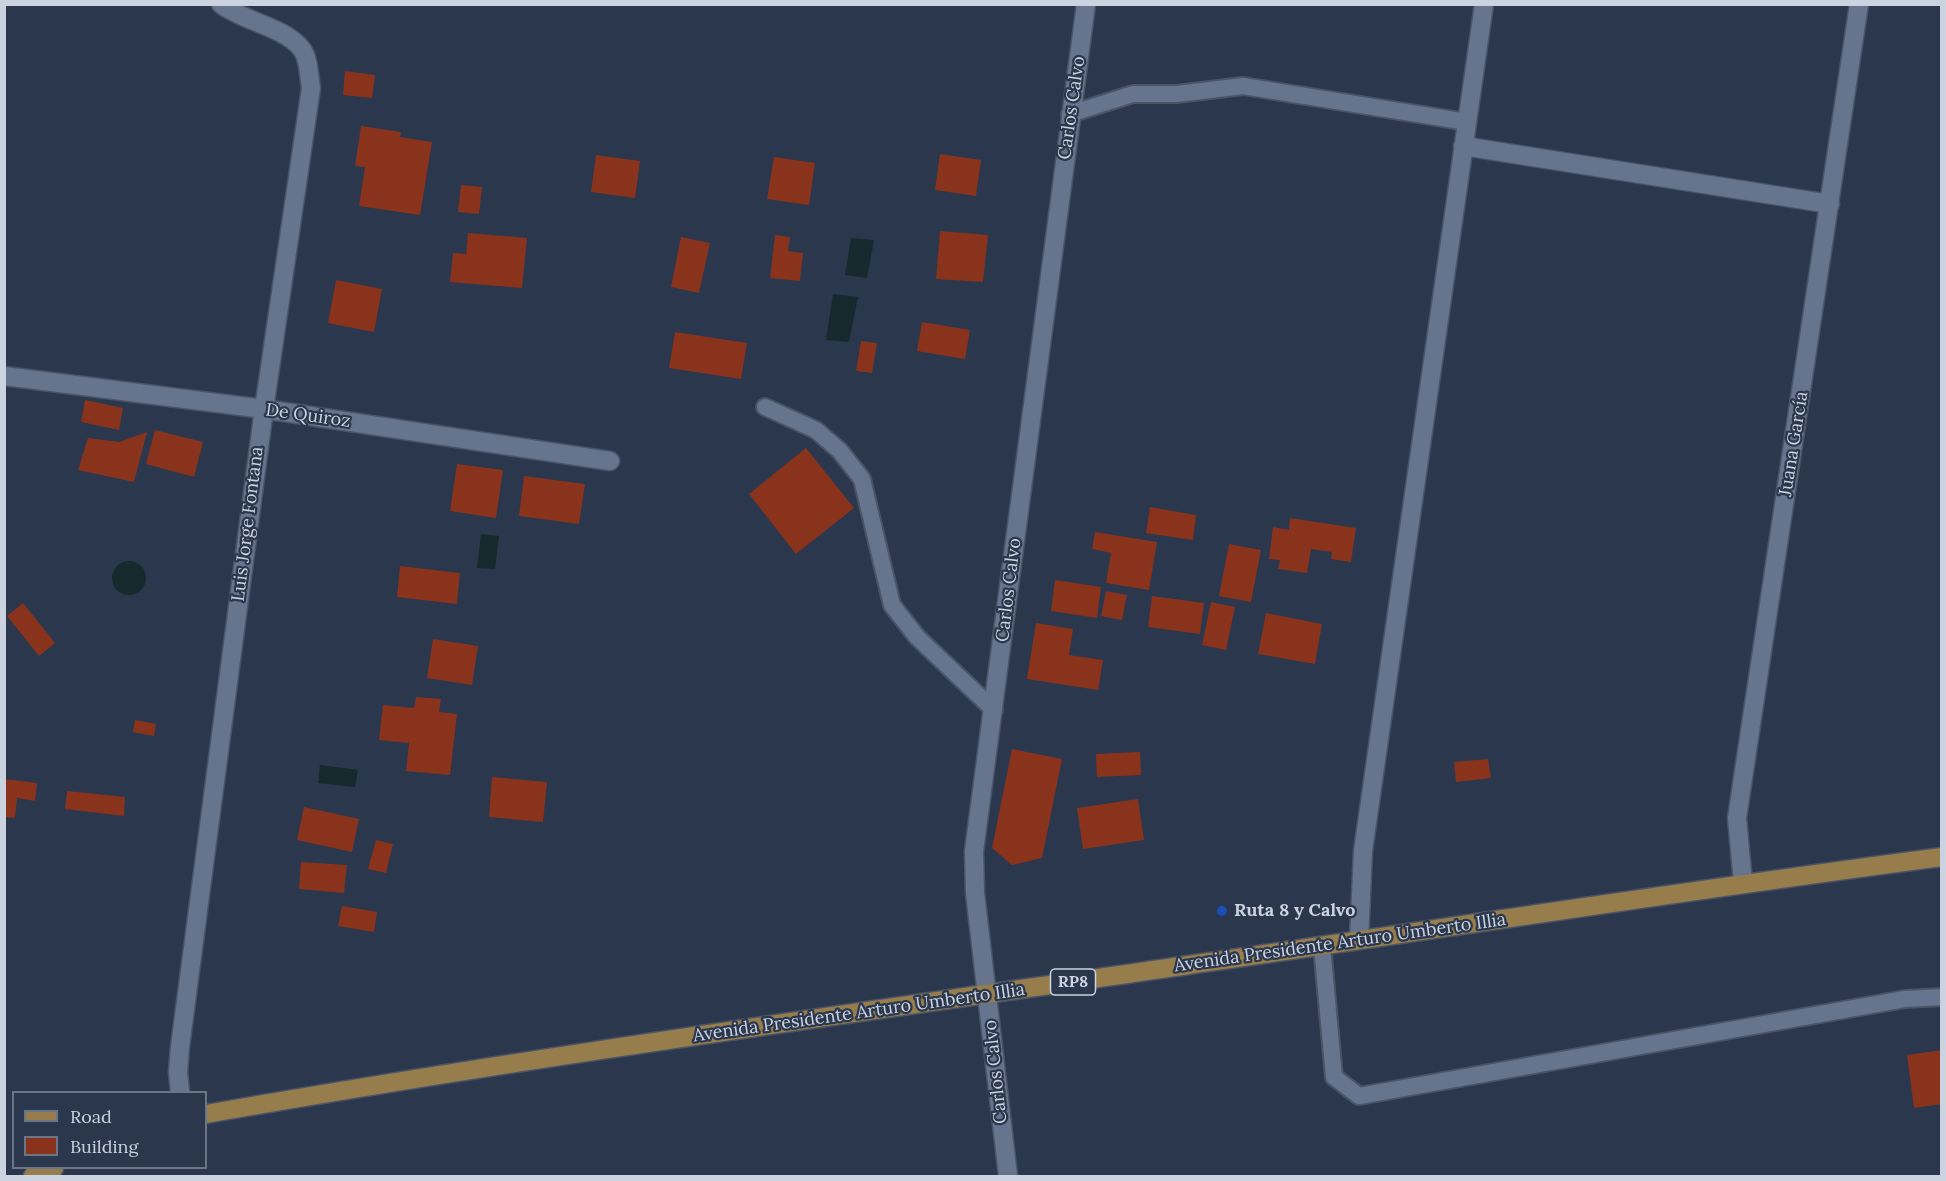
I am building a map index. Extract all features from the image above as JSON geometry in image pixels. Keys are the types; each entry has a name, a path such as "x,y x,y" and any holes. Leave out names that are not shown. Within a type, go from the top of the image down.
{"main road":[{"name":"Avenida Presidente Arturo Umberto Illia","path":"207,1114 337,1091 988,994 1743,883 1941,857"},
{"path":"33,1176 49,1169"}],"street":[{"name":"Luis Jorge Fontana","path":"180,1091 180,1047 264,409 311,88 305,53 290,37 232,13 221,4"},
{"name":"Carlos Calvo","path":"1008,1176 975,893 974,851 1086,4"},
{"path":"1359,940 1364,851 1484,4"},
{"name":"Juana García","path":"1743,883 1737,818 1859,4"},
{"path":"1463,147 1830,204"},
{"name":"De Quiroz","path":"4,376 264,409 610,461"}],"lane":[{"path":"1070,114 1134,94 1177,94 1243,86 1467,122"},
{"path":"765,407 816,430 840,451 862,479 892,605 917,637 994,710"},
{"path":"1322,946 1334,1077 1359,1096 1905,999 1941,997"}],"shaded area":[{"path":"851,238 874,240 867,278 845,275"},
{"path":"833,294 858,297 849,342 826,340"},
{"path":"481,534 499,536 495,569 477,568"},
{"path":"129,561 141,566 146,578 141,590 129,595 117,590 112,578 117,566"},
{"path":"320,765 358,770 355,787 318,783"}],"building":[{"path":"345,71 375,75 372,98 343,95"},
{"path":"361,126 401,132 400,137 432,142 420,215 359,206 365,167 355,166"},
{"path":"940,154 981,160 976,196 935,190"},
{"path":"596,155 640,161 635,198 591,192"},
{"path":"774,157 815,163 809,205 767,199"},
{"path":"461,185 482,187 479,214 458,212"},
{"path":"940,231 988,235 983,282 936,279"},
{"path":"468,233 527,238 522,288 450,282 453,253 466,254"},
{"path":"775,235 790,237 788,251 803,253 800,281 770,278"},
{"path":"681,237 710,243 699,293 671,287"},
{"path":"336,280 382,289 374,332 328,323"},
{"path":"922,322 970,330 965,359 917,351"},
{"path":"675,332 747,343 741,379 669,368"},
{"path":"861,341 877,343 872,373 856,371"},
{"path":"85,400 123,408 119,430 81,422"},
{"path":"155,430 203,442 194,477 146,464"},
{"path":"147,432 134,482 78,470 88,438 119,442"},
{"path":"806,448 854,508 796,554 749,494"},
{"path":"457,464 503,470 496,518 450,511"},
{"path":"524,476 585,484 579,524 519,516"},
{"path":"1150,507 1196,515 1193,540 1146,533"},
{"path":"1290,518 1356,528 1351,562 1331,559 1332,552 1311,549 1307,573 1278,569 1280,560 1269,559 1273,527 1289,530"},
{"path":"1095,532 1157,542 1149,590 1106,583 1111,553 1092,549"},
{"path":"1229,544 1261,550 1251,602 1219,596"},
{"path":"400,566 460,573 457,604 397,597"},
{"path":"1055,580 1101,587 1097,618 1051,611"},
{"path":"1106,591 1127,595 1122,620 1101,616"},
{"path":"1152,596 1204,603 1200,634 1148,627"},
{"path":"1211,602 1235,607 1226,650 1202,645"},
{"path":"23,603 55,643 39,656 7,616"},
{"path":"1266,613 1322,624 1315,664 1258,654"},
{"path":"1036,623 1073,629 1069,655 1103,660 1098,690 1027,679"},
{"path":"433,639 478,646 472,685 427,678"},
{"path":"416,697 441,699 439,712 457,714 450,775 406,771 409,743 379,740 383,705 414,708"},
{"path":"135,720 156,724 154,736 133,732"},
{"path":"1012,749 1062,759 1042,858 1012,865 992,848"},
{"path":"1140,752 1141,775 1097,777 1096,754"},
{"path":"1488,759 1491,778 1456,782 1454,762"},
{"path":"492,777 547,782 543,822 489,817"},
{"path":"4,779 37,783 35,801 17,798 15,818 4,817"},
{"path":"67,791 125,797 124,816 65,809"},
{"path":"1138,799 1144,840 1083,849 1077,808"},
{"path":"304,807 359,819 352,852 297,840"},
{"path":"376,840 393,844 386,873 368,869"},
{"path":"301,862 347,865 344,893 299,889"},
{"path":"342,906 377,912 374,932 338,926"},
{"path":"1942,1050 1942,1104 1914,1108 1907,1055"}],"place":[{"name":"Ruta 8 y Calvo","path":"1222,911"}]}
